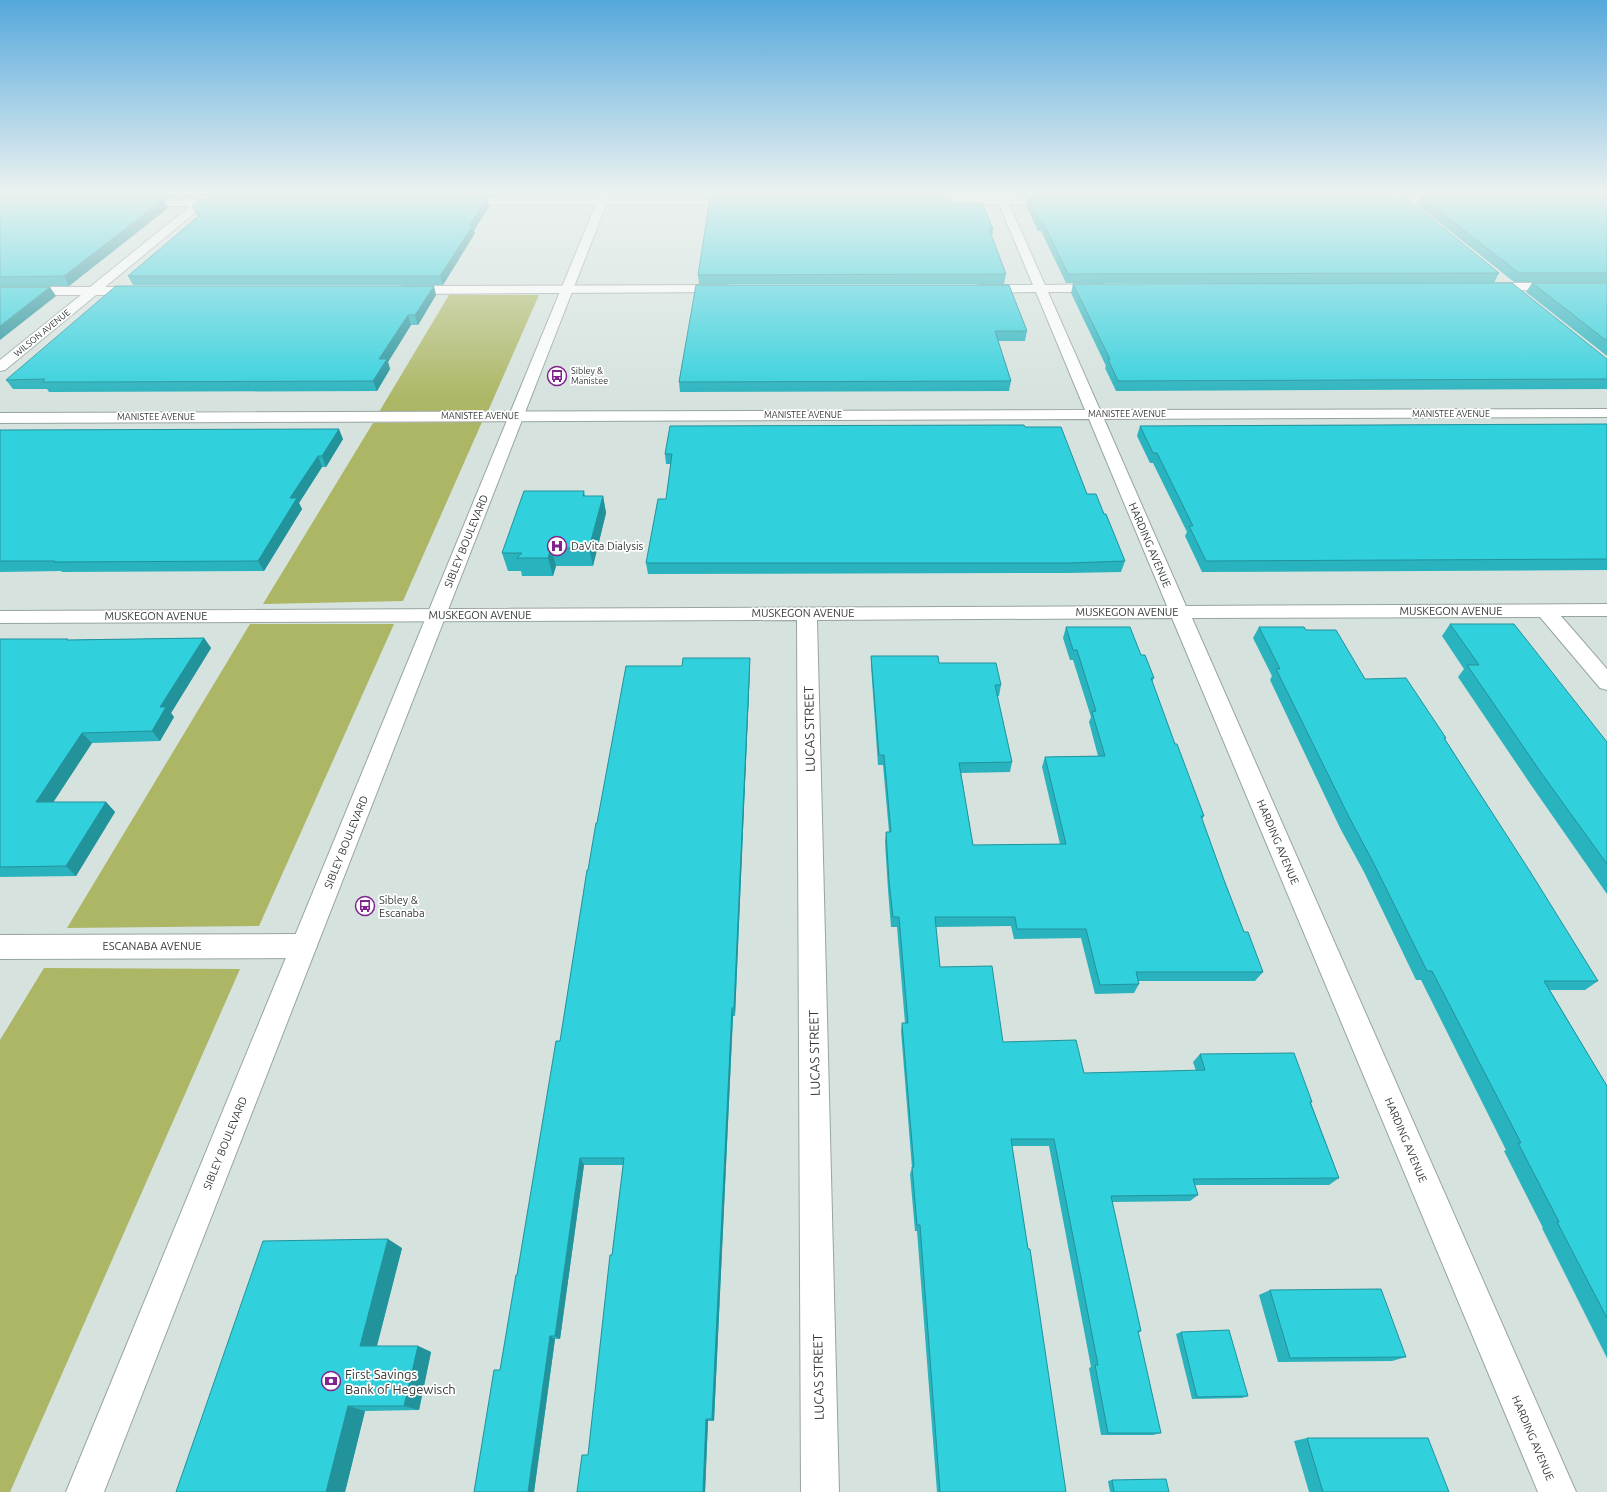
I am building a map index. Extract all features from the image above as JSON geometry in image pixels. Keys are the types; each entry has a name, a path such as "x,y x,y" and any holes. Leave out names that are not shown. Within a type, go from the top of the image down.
{"street":[{"name":"WILSON AVENUE","path":"0,367 129,262"},
{"name":"SIBLEY BOULEVARD","path":"85,1492 578,262"},
{"name":"HARDING AVENUE","path":"1028,262 1557,1492"},
{"path":"1492,273 1521,297"},
{"path":"1476,287 1607,287"},
{"path":"968,289 1111,288"},
{"path":"393,290 738,289"},
{"path":"0,291 156,290"},
{"name":"MANISTEE AVENUE","path":"0,418 1607,413"},
{"name":"MUSKEGON AVENUE","path":"0,617 1607,610"},
{"path":"1546,611 1607,683"},
{"name":"LUCAS STREET","path":"807,613 820,1492"},
{"name":"ESCANABA AVENUE","path":"0,947 304,946"}],"green space":[{"path":"449,295 539,295 488,411 379,412"},
{"path":"482,422 403,601 263,604 373,423"},
{"path":"250,624 394,624 259,926 67,928"},
{"path":"44,968 240,969 10,1492 0,1492 0,1040"}],"building":[{"path":"0,262 83,262 64,276 0,277"},
{"path":"145,262 449,262 440,276 128,276"},
{"path":"700,262 1001,262 1006,274 698,275"},
{"path":"1062,262 1485,262 1499,273 1068,274"},
{"path":"1504,262 1607,262 1607,273 1519,273"},
{"path":"1512,283 1607,359 1607,379 1118,381 1108,359 1110,359 1073,284"},
{"path":"1532,283 1607,283 1607,341"},
{"path":"696,285 1009,285 1027,331 995,331 1011,381 679,382"},
{"path":"116,286 434,286 415,315 408,315 379,359 387,359 373,381 42,382 45,379 6,380"},
{"path":"0,287 50,287 0,326"},
{"path":"1607,424 1607,559 1206,561 1189,526 1193,526 1157,453 1153,453 1140,426"},
{"path":"1024,425 1025,427 1061,427 1087,494 1096,494 1104,514 1106,514 1125,561 1070,563 646,563 658,499 666,499 672,454 665,454 670,426"},
{"path":"339,429 322,456 318,456 290,498 297,498 258,561 0,561 0,430"},
{"name":"DaVita Dialysis","path":"524,491 584,491 583,496 603,496 589,548 551,548 548,558 517,558 522,553 502,553"},
{"path":"1450,624 1514,624 1607,742 1607,864 1542,774 1467,665 1479,665"},
{"path":"1066,627 1130,627 1141,655 1145,655 1154,678 1151,678 1175,744 1177,744 1204,816 1201,816 1224,880 1244,932 1248,932 1263,972 1136,972 1139,984 1100,985 1086,929 1017,929 1015,917 935,917 940,967 992,966 1003,1042 1076,1040 1084,1073 1205,1070 1200,1054 1294,1053 1312,1102 1310,1102 1339,1178 1193,1179 1198,1195 1111,1196 1141,1331 1138,1331 1161,1433 1108,1433 1095,1365 1098,1365 1054,1139 1011,1139 1028,1249 1030,1249 1066,1492 940,1492 920,1225 917,1225 912,1167 914,1167 902,1023 908,1023 899,917 893,917 889,881 886,832 891,832 884,755 879,755 871,656 938,656 939,663 996,663 1001,685 995,685 1012,762 959,763 973,845 1066,844 1045,757 1105,756 1092,712 1096,711 1077,650 1073,650"},
{"path":"1259,627 1304,627 1306,630 1336,630 1365,679 1406,678 1446,738 1444,738 1531,873 1598,981 1544,981 1607,1086 1607,1318 1518,1143 1521,1143 1432,971 1427,971 1349,817 1276,669 1280,669"},
{"path":"204,638 160,707 166,707 152,731 82,733 36,802 106,802 66,866 0,867 0,639 68,639 67,640"},
{"path":"683,658 750,658 734,1008 732,1008 712,1419 706,1419 703,1492 577,1492 582,1455 588,1455 610,1255 612,1255 624,1158 580,1158 555,1336 550,1336 528,1492 474,1492 494,1370 500,1370 556,1041 560,1041 587,870 626,666 682,666"},
{"name":"First Savings Bank of Hegewisch","path":"388,1239 360,1346 418,1346 404,1406 348,1406 326,1492 176,1492 263,1241"},
{"path":"1381,1289 1406,1357 1290,1358 1270,1290"},
{"path":"1229,1330 1248,1396 1197,1397 1181,1332"},
{"path":"1307,1438 1428,1438 1449,1492 1323,1492"},
{"path":"1166,1479 1169,1492 1114,1492 1112,1480"}],"place":[{"name":"Sibley & Manistee","path":"557,376"},
{"name":"DaVita Dialysis","path":"557,546"},
{"name":"Sibley & Escanaba","path":"365,906"},
{"name":"First Savings Bank of Hegewisch","path":"331,1381"}]}
